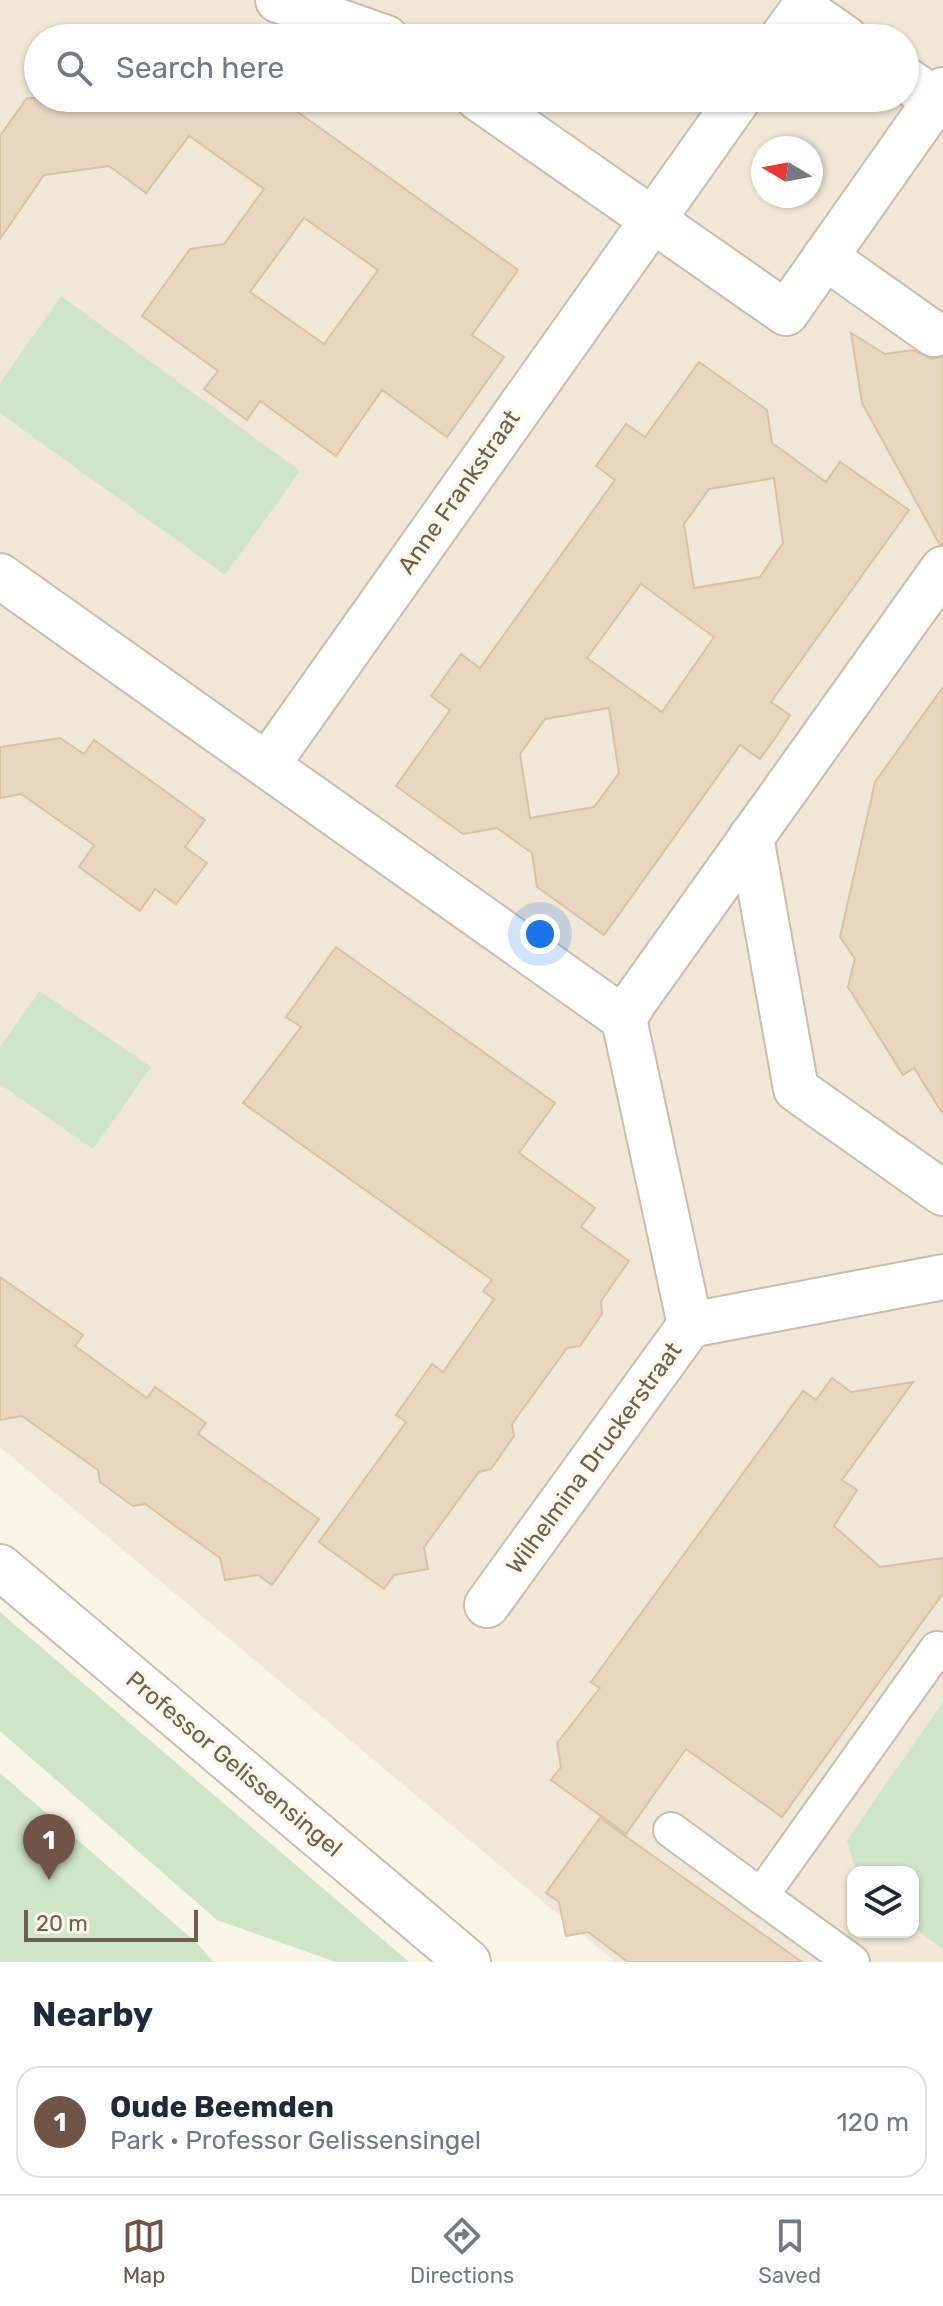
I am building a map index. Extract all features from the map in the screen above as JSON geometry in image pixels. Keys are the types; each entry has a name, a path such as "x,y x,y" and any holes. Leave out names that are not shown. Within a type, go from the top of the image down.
{"street":[{"path":"278,0 346,24"},
{"path":"792,24 803,9 825,24"},
{"path":"498,112 786,313 825,257 914,112"},
{"name":"Anne Frankstraat","path":"267,765 729,112"},
{"path":"825,257 934,334"},
{"path":"624,1019 943,569"},
{"path":"0,576 624,1019 690,1325"},
{"path":"751,837 796,1089 943,1193"},
{"name":"Wilhelmina Druckerstraat","path":"487,1605 690,1325 943,1277"},
{"name":"Professor Gelissensingel","path":"0,1567 468,1962"}],"lane":[{"path":"761,1896 937,1649 943,1653"},
{"path":"671,1830 852,1962"}],"shaded area":[{"path":"0,0 943,0 943,1962 615,1962 0,1447"}],"green space":[{"path":"61,296 300,471 225,575 0,413 0,383"},
{"path":"40,991 151,1067 93,1149 0,1084 0,1047"},
{"path":"0,1612 409,1962 336,1962 217,1920 0,1731"},
{"path":"943,1702 943,1949 919,1931 919,1866 854,1866 847,1840"},
{"path":"0,1773 198,1944 213,1962 0,1962"}],"building":[{"path":"24,102 24,112 298,112 518,270 472,335 504,357 447,437 382,390 336,456 260,401 247,420 204,389 218,371 142,316 190,249 224,244 264,189 189,136 146,193 109,166 44,175 0,239 0,136","holes":["304,218 378,270 324,344 250,292"]},
{"path":"851,333 885,354 913,350 931,359 943,357 943,544 940,545 862,403"},
{"path":"699,362 767,410 772,443 826,482 840,462 909,510 771,702 790,715 776,737 760,759 740,745 604,935 537,887 532,853 497,828 463,834 396,786 450,710 431,696 461,654 480,668 615,480 596,466 626,424 645,437","holes":["774,478 783,543 760,577 694,588 684,524 709,489","641,584 714,637 662,712 587,658","609,708 619,773 594,807 530,818 520,754 545,719"]},
{"path":"943,687 943,1114 914,1068 903,1075 848,987 855,959 840,937 875,782"},
{"path":"60,738 84,754 94,740 205,820 185,847 207,863 176,904 155,889 140,911 79,867 94,845 21,794 0,798 0,747"},
{"path":"336,947 555,1103 519,1153 595,1208 581,1227 629,1261 601,1301 602,1314 580,1346 567,1348 512,1424 514,1436 491,1469 479,1472 424,1547 428,1569 394,1575 384,1589 319,1542 406,1422 396,1415 432,1364 443,1372 494,1299 483,1291 492,1280 243,1103 301,1027 286,1017"},
{"path":"0,1277 83,1335 75,1346 147,1398 155,1387 206,1423 198,1434 319,1519 272,1585 258,1575 225,1580 220,1558 145,1504 133,1506 100,1482 98,1470 22,1416 0,1420"},
{"path":"832,1378 851,1392 913,1382 842,1480 857,1490 834,1526 880,1567 943,1558 943,1593 782,1817 686,1749 626,1834 551,1780 561,1767 557,1743 600,1688 591,1682 803,1391 816,1400"},
{"path":"600,1818 802,1962 628,1962 588,1932 566,1936 559,1902 546,1893"}],"place":[{"name":"Oude Beemden","path":"49,1880"}]}
